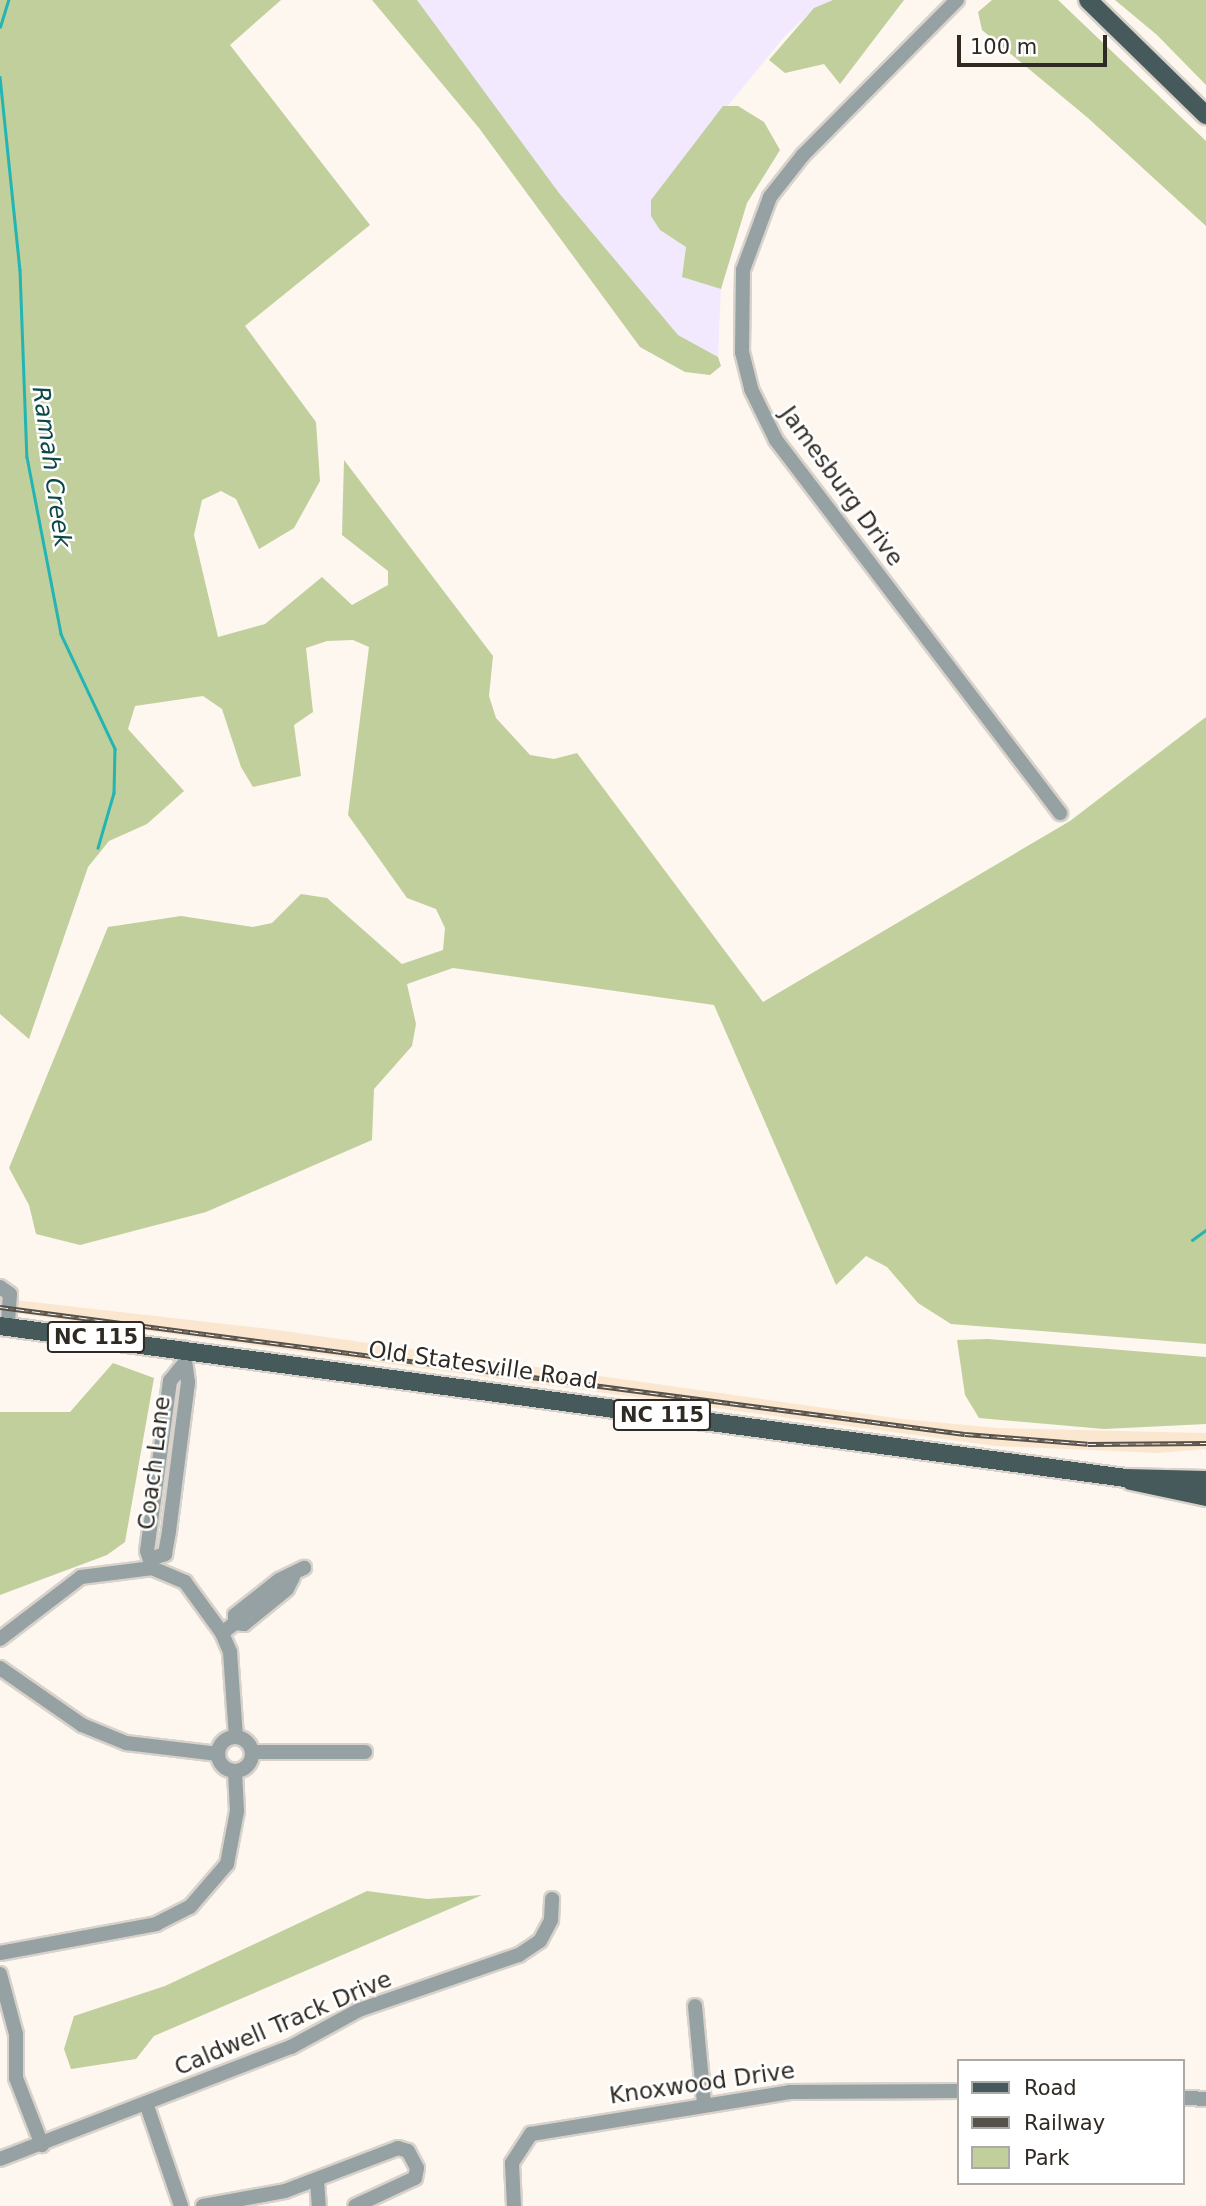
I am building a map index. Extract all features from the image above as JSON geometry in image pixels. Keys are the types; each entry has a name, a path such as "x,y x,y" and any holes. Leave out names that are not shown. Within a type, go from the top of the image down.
{"main road":[{"path":"1088,0 1206,115"},
{"name":"Old Statesville Road","path":"4,1326 183,1357 1125,1478 1206,1480"},
{"name":"Old Statesville Road","path":"1125,1478 1153,1489 1206,1497"}],"street":[{"name":"Jamesburg Drive","path":"957,0 803,155 770,197 743,270 741,346 751,388 776,440 1060,813"},
{"path":"0,1287 10,1294 4,1326"},
{"name":"Coach Lane","path":"183,1357 187,1382 165,1553 153,1563 147,1551 170,1381 183,1357"},
{"path":"159,1467 176,1469"},
{"path":"0,1639 81,1577 153,1563 185,1583 222,1633 230,1652 236,1737 252,1752 365,1752"},
{"path":"222,1633 235,1623 255,1615 287,1589 298,1573"},
{"path":"0,1668 82,1725 126,1743 218,1754"},
{"path":"236,1737 226,1740 218,1754 221,1764 236,1772"},
{"path":"236,1772 250,1763 252,1752"},
{"path":"0,1953 156,1924 190,1907 227,1864 237,1811 236,1772"},
{"name":"Caldwell Track Drive","path":"0,2159 147,2106 291,2047 359,2010 519,1955 540,1941 551,1920 552,1899"},
{"path":"0,1973 16,2034 16,2078 43,2145"},
{"path":"695,2006 704,2103"},
{"name":"Knoxwood Drive","path":"514,2206 512,2163 531,2134 704,2103 790,2092 958,2091"},
{"path":"1185,2098 1206,2099"},
{"path":"147,2106 181,2206"},
{"path":"204,2206 317,2180 398,2148 408,2151 417,2168 415,2178 355,2206"},
{"path":"317,2180 319,2206"}],"shaded area":[{"path":"417,0 833,0 814,9 784,37 651,200 660,230 686,247 682,277 721,289 718,357 678,335 559,193"},
{"path":"15,1300 270,1329 902,1419 998,1428 1206,1433 1206,1449 1158,1453 996,1446 14,1313"}],"green space":[{"path":"0,0 281,0 230,45 370,225 245,326 316,422 320,481 294,528 259,549 236,499 221,491 202,500 194,535 218,637 265,624 322,577 352,605 388,585 388,571 342,535 344,460 493,656 489,696 496,718 530,755 554,759 577,753 763,1002 1070,821 1206,717 1206,1344 951,1324 918,1303 887,1267 866,1256 836,1285 714,1005 453,968 407,984 416,1024 412,1046 374,1089 372,1140 206,1212 80,1245 36,1234 29,1205 9,1168 108,927 181,916 253,927 272,923 301,894 327,898 402,964 443,950 445,928 436,909 407,898 348,815 369,647 353,640 327,641 306,648 313,712 294,725 301,776 253,787 241,767 222,709 203,696 135,706 128,729 184,791 147,824 109,841 88,867 29,1039 0,1014"},
{"path":"372,0 417,0 559,193 678,335 718,357 721,366 710,375 685,372 640,347 479,128"},
{"path":"833,0 904,0 840,84 824,64 785,73 769,60 814,8"},
{"path":"992,0 1058,0 1206,141 1206,226 1088,118 982,30 978,12"},
{"path":"1115,0 1206,0 1206,85 1157,35"},
{"path":"723,106 738,106 764,122 780,150 747,203 721,289 682,277 686,247 660,230 651,216 651,200"},
{"path":"988,1339 1206,1357 1206,1424 1104,1429 979,1418 965,1395 957,1340"},
{"path":"113,1363 154,1378 125,1542 107,1555 0,1595 0,1412 70,1412"},
{"path":"367,1891 427,1899 482,1895 154,2036 136,2059 71,2069 64,2049 74,2016 165,1986"}],"waterway":[{"name":"Ramah Creek","path":"0,27 8,0"},
{"name":"Ramah Creek","path":"0,77 20,270 27,457 61,634 115,749 114,793 98,848"},
{"path":"1192,1240 1206,1230"}],"railway":[{"path":"0,1307 965,1434 1088,1444 1206,1443"}]}
